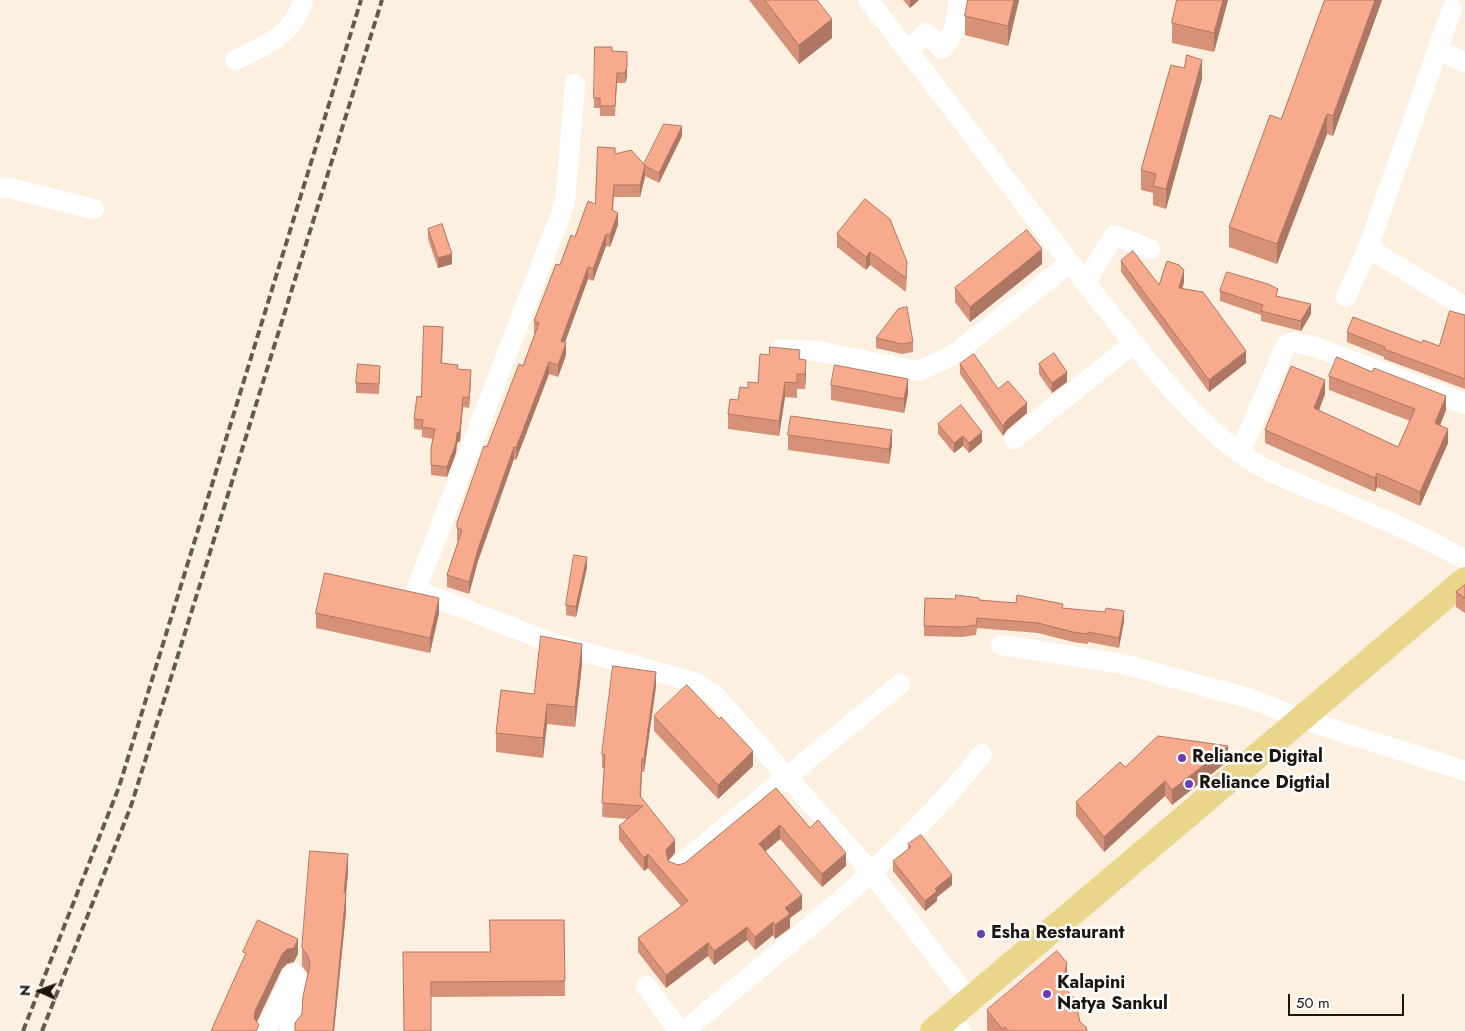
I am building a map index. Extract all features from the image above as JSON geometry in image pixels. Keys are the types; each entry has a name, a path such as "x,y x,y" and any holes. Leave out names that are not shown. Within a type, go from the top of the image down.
{"main road":[{"path":"948,1027 970,1000 1465,580"}],"street":[{"path":"235,60 276,40 293,26 303,0"},
{"path":"868,0 1085,282 1134,343 1207,427 1240,453 1295,483 1429,539 1465,560"},
{"path":"908,50 926,33 942,49 953,33 959,0"},
{"path":"1346,296 1368,248 1452,9"},
{"path":"1438,50 1465,62"},
{"path":"575,84 565,203 416,590 555,644 694,682 714,694 872,873 970,1000"},
{"path":"0,188 9,188 94,209"},
{"path":"1085,282 1114,235 1150,249"},
{"path":"1368,248 1465,307"},
{"path":"780,349 817,352 918,371 952,356 1070,263"},
{"path":"1240,453 1286,346 1294,342 1318,348 1465,404"},
{"path":"1014,439 1134,343"},
{"path":"1000,645 1123,664 1252,699 1302,719 1465,771"},
{"path":"677,866 900,684"},
{"path":"684,1031 872,873 963,778 982,754"},
{"path":"266,1031 293,974 298,981 291,1013 290,1031"},
{"path":"646,986 679,1031"}],"building":[{"path":"765,0 817,0 832,19 799,45"},
{"path":"968,0 1014,0 1008,26 965,16"},
{"path":"1177,0 1223,0 1214,33 1172,23"},
{"path":"1325,0 1375,0 1333,116 1327,114 1277,244 1229,227 1270,115 1281,119"},
{"path":"595,47 612,47 612,51 627,52 625,73 617,73 615,106 600,106 600,98 594,98"},
{"path":"1187,55 1202,60 1166,189 1153,186 1156,174 1141,170 1171,65 1184,68"},
{"path":"664,124 682,126 659,173 644,164"},
{"path":"598,147 615,148 615,154 631,150 645,165 640,185 614,185 612,210 618,213 610,235 606,234 593,269 588,267 561,341 566,343 558,365 549,362 516,448 514,447 478,549 469,582 447,575 462,530 457,528 457,523 484,446 487,447 519,364 523,366 539,323 534,321 556,264 560,265 571,235 575,237 588,201 595,204"},
{"path":"865,199 890,219 907,262 906,278 870,252 866,257 837,234"},
{"path":"442,224 452,254 438,258 428,229"},
{"path":"1027,230 1042,249 970,307 955,288"},
{"path":"1133,251 1159,285 1167,261 1179,265 1184,270 1179,288 1203,292 1246,351 1209,380 1121,261"},
{"path":"1227,272 1268,284 1278,289 1276,296 1311,304 1301,321 1261,311 1263,305 1220,291"},
{"path":"907,307 913,342 902,344 876,338 898,309"},
{"path":"1450,311 1465,315 1465,379 1384,349 1385,347 1347,332 1353,317 1422,343 1423,340 1439,346"},
{"path":"424,326 443,327 441,363 458,365 457,369 471,370 469,398 463,397 460,431 457,433 456,443 447,467 431,465 431,448 435,429 422,427 423,420 414,419 417,396 421,397"},
{"path":"770,347 800,350 799,359 806,360 805,374 797,374 797,383 785,382 779,421 728,414 730,399 738,400 740,387 748,388 748,382 758,383 760,354 769,355"},
{"path":"1054,353 1067,372 1052,383 1039,364"},
{"path":"974,354 998,389 1008,381 1027,403 1007,420 1003,426 960,364"},
{"path":"1337,357 1372,372 1374,368 1446,396 1435,423 1448,429 1420,492 1377,473 1375,478 1265,430 1291,366 1325,380 1314,408 1398,447 1415,409 1329,376"},
{"path":"358,364 380,366 379,384 356,383"},
{"path":"835,365 908,379 904,399 831,385"},
{"path":"961,405 982,432 969,443 963,436 954,443 938,424"},
{"path":"791,416 892,430 889,449 788,435"},
{"path":"574,555 587,557 576,607 566,605"},
{"path":"325,573 439,598 430,638 316,613"},
{"path":"1465,585 1465,598 1456,592"},
{"path":"956,595 979,598 979,600 1016,603 1017,595 1063,604 1062,608 1105,612 1106,608 1124,611 1119,638 1088,632 1088,634 1073,632 1038,623 977,618 976,625 962,627 924,626 925,598 955,599"},
{"path":"541,636 582,644 575,707 547,704 543,738 496,733 501,690 534,694"},
{"path":"613,666 656,672 644,759 642,759 640,796 675,840 666,850 668,861 678,865 685,863 776,788 810,828 818,820 846,853 822,874 780,825 759,844 802,895 785,908 790,914 775,925 773,922 755,937 747,927 714,951 708,943 666,975 638,938 688,901 648,854 644,858 619,826 643,806 602,803 605,755 602,754"},
{"path":"687,685 753,751 718,785 654,716"},
{"path":"1158,736 1228,746 1172,790 1165,781 1104,837 1076,802 1120,762 1125,767"},
{"path":"921,835 952,875 935,889 937,891 925,901 893,861 911,847 908,844"},
{"path":"310,851 348,854 333,1031 295,1031 295,1023 302,1014 303,996 310,965 308,956 302,948"},
{"path":"258,920 298,939 294,948 287,949 282,954 255,1011 254,1018 259,1025 256,1031 211,1031 246,953 243,952"},
{"path":"490,920 564,920 565,981 431,982 431,1031 404,1031 403,952 490,952"},
{"path":"1057,951 1067,963 1062,985 1075,999 1080,1022 1086,1027 1087,1031 1008,1031 1005,1027 1002,1029 987,1010"}],"railway":[{"path":"23,1031 119,787 361,0"},
{"path":"42,1031 131,806 382,0"}],"place":[{"name":"Reliance Digital","path":"1182,758"},
{"name":"Reliance Digtial","path":"1189,784"},
{"name":"Esha Restaurant","path":"981,934"},
{"name":"Kalapini Natya Sankul","path":"1047,994"}]}
